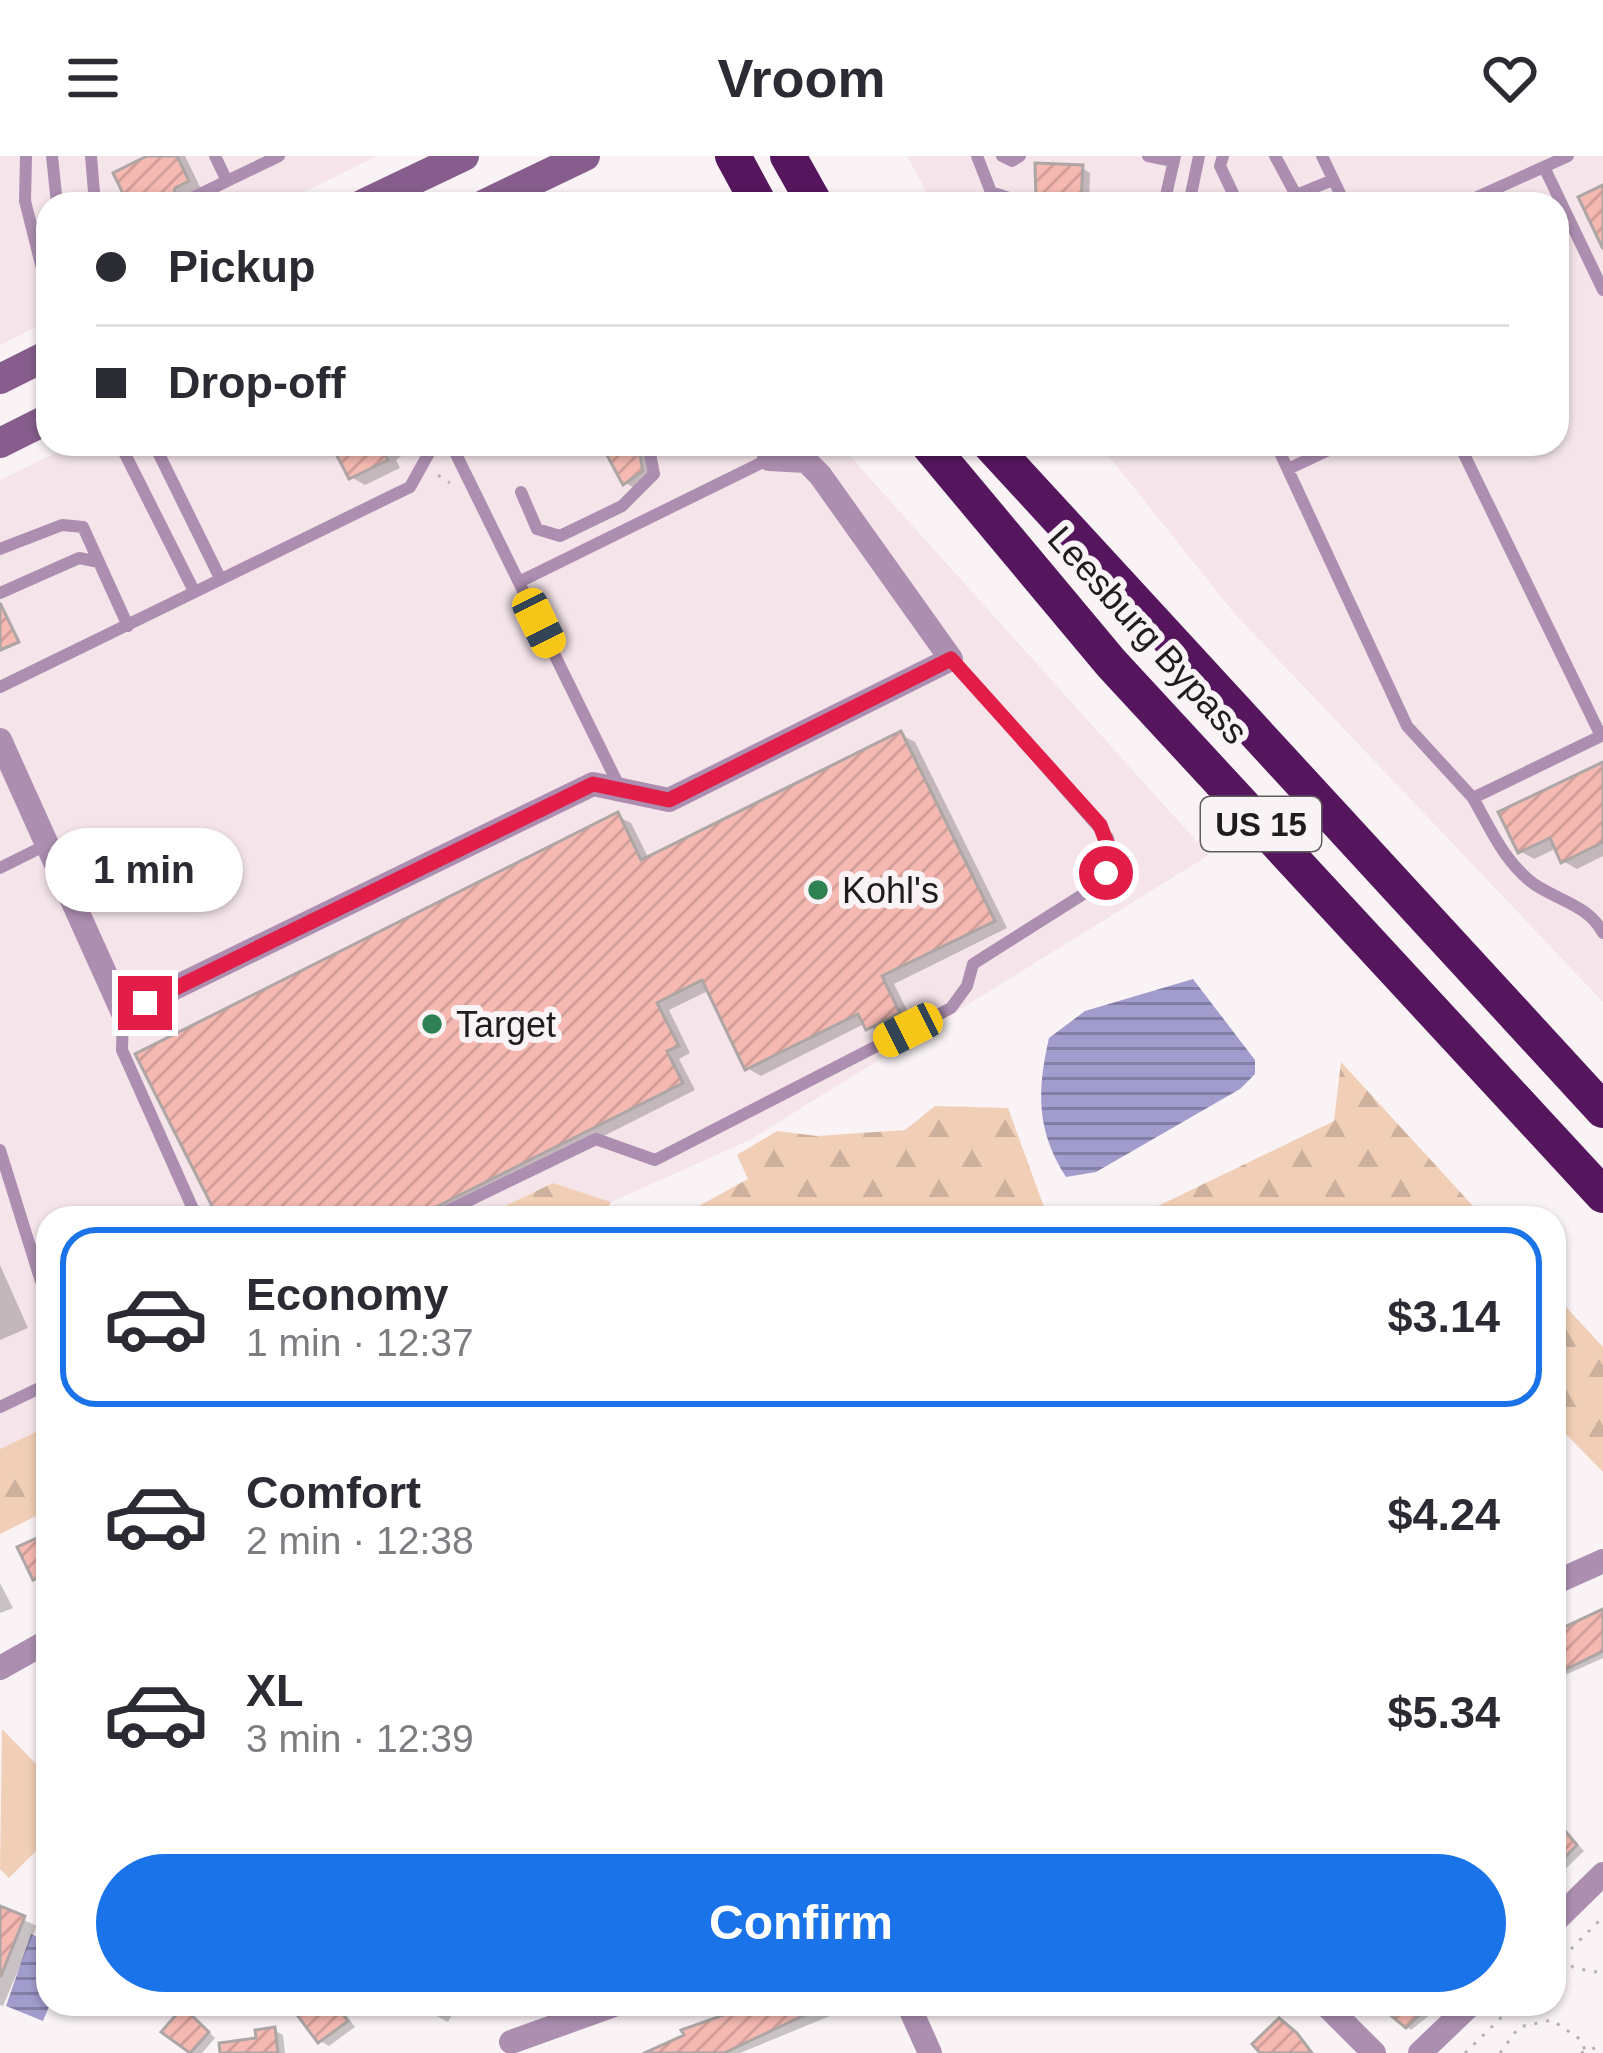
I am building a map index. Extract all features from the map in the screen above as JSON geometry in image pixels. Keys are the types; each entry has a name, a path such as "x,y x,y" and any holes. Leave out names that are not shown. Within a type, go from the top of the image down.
{"highway":[{"path":"733,156 752,192"},
{"path":"788,156 809,192"},
{"path":"803,156 813,192"},
{"name":"Leesburg Bypass","path":"938,456 1111,663 1603,1196"},
{"name":"Leesburg Bypass","path":"1001,456 1603,1109"}],"main road":[{"path":"388,192 464,156"},
{"path":"510,192 585,156"},
{"path":"0,379 36,361"},
{"path":"0,443 36,425"}],"street":[{"path":"0,740 122,1013 593,784 669,800 951,659 820,475 806,461 769,459"},
{"path":"1566,1578 1603,1561"},
{"path":"0,1667 36,1648"},
{"path":"1566,1910 1603,1874"},
{"path":"511,2042 584,2016"},
{"path":"913,2016 930,2053"},
{"path":"1337,2016 1374,2053"},
{"path":"1420,2053 1459,2016"}],"lane":[{"path":"26,156 25,201 36,245"},
{"path":"52,156 56,192"},
{"path":"91,156 94,192"},
{"path":"215,156 227,181"},
{"path":"204,192 279,156"},
{"path":"977,156 992,192"},
{"path":"1002,156 1019,158"},
{"path":"1148,156 1174,159 1167,192"},
{"path":"1191,192 1198,156"},
{"path":"1222,156 1220,166 1232,192"},
{"path":"1275,156 1294,192"},
{"path":"1322,156 1340,192"},
{"path":"1489,192 1568,156"},
{"path":"1544,167 1556,192"},
{"path":"1304,192 1334,180"},
{"path":"1569,219 1603,290"},
{"path":"126,456 194,591"},
{"path":"160,456 220,578"},
{"path":"0,687 410,487 427,456"},
{"path":"457,456 621,789"},
{"path":"520,492 536,529 560,536 637,493 654,474 650,456"},
{"path":"1282,456 1407,726 1473,798 1508,859 1534,884 1594,917 1603,933"},
{"path":"1288,469 1316,456"},
{"path":"1465,456 1602,736 1473,798"},
{"path":"518,582 769,459"},
{"path":"0,549 78,524 128,626"},
{"path":"0,593 80,558 88,556 99,563"},
{"path":"459,1206 596,1139 655,1160 951,1009 968,986 973,964 1093,888 1112,857 1108,838 951,659"},
{"path":"0,868 44,846"},
{"path":"122,1013 122,1050 192,1206"},
{"path":"0,1150 36,1266"},
{"path":"0,1407 36,1390"}],"path":[{"path":"1566,1954 1603,1917"},
{"path":"1566,1961 1574,1968 1603,1973"},
{"path":"1466,2053 1503,2016"},
{"path":"1500,2053 1519,2027 1552,2020 1581,2040 1584,2052 1603,2045"}],"shaded area":[{"path":"0,156 377,156 305,192 36,192 36,327 0,345"},
{"path":"907,156 1603,156 1603,1002 1234,613 1109,456 1569,456 1569,192 926,192"},
{"path":"49,456 850,456 1209,855 750,1140 611,1202 553,1183 505,1206 36,1206 36,1432 0,1449 0,480"},
{"path":"1193,979 1255,1060 1255,1074 1240,1089 1096,1172 1066,1177 1049,1143 1042,1110 1049,1038 1085,1011"},
{"path":"31,1934 36,1936 36,2016 45,2016 43,2021 6,2006"}],"green space":[{"path":"1341,1062 1473,1206 1158,1206 1334,1121"},
{"path":"935,1106 1008,1108 1044,1206 699,1206 748,1179 737,1155 777,1131 817,1136 905,1130"},
{"path":"553,1183 611,1202 609,1206 505,1206"},
{"path":"1566,1307 1603,1347 1603,1472 1566,1434"},
{"path":"36,1432 36,1516 0,1534 0,1449"},
{"path":"2,1729 36,1764 36,1851 9,1878 0,1869"}],"building":[{"path":"147,156 177,156 189,181 174,192 122,192 113,173"},
{"path":"1035,163 1083,165 1082,192 1036,192"},
{"path":"1603,185 1603,249 1578,197"},
{"path":"337,456 386,456 388,460 349,479"},
{"path":"607,456 640,456 643,471 623,485"},
{"path":"0,603 19,642 0,650"},
{"name":"Target","path":"901,731 995,921 882,976 900,1013 866,1030 858,1014 745,1070 702,980 657,1003 679,1046 667,1051 683,1083 438,1206 212,1206 135,1054 618,812 641,860"},
{"path":"1603,762 1603,842 1561,863 1550,838 1518,853 1498,812"},
{"path":"36,1538 36,1579 33,1580 17,1547"},
{"path":"1603,1609 1603,1651 1566,1669 1566,1626"},
{"path":"1566,1832 1577,1845 1566,1856"},
{"path":"0,1906 25,1916 1,1976 0,1976"},
{"path":"175,2016 192,2016 209,2032 190,2053 161,2032"},
{"path":"298,2016 344,2016 348,2021 318,2043"},
{"path":"721,2016 803,2016 724,2053 644,2053 684,2035 681,2030"},
{"path":"1392,2016 1418,2016 1406,2028"},
{"path":"1279,2018 1312,2053 1260,2053 1252,2044"},
{"path":"275,2027 278,2053 220,2053 219,2043 256,2038 255,2030"}],"place":[{"name":"Kohl's","path":"818,890"},
{"name":"Target","path":"432,1024"}],"route":[{"path":"145,1003 593,784 669,800 951,659 1100,825 1112,857 1106,873"}]}
